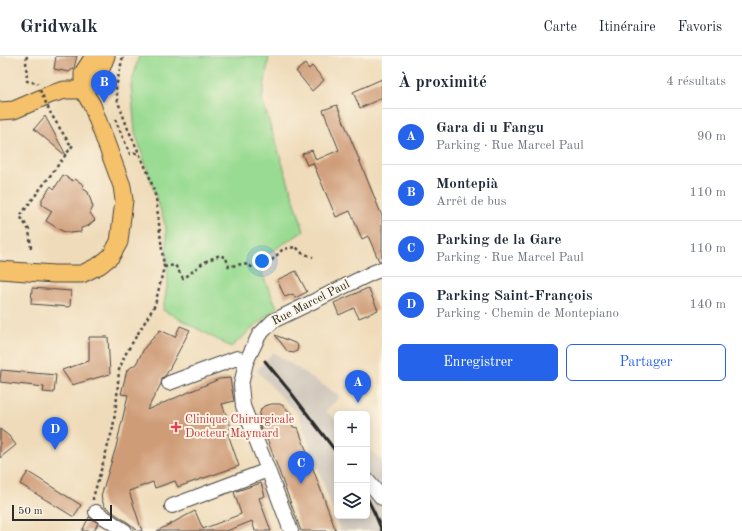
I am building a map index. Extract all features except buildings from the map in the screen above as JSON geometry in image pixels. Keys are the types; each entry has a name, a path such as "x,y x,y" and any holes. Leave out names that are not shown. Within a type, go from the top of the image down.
{"main road":[{"path":"0,111 14,110 65,90 83,90 97,79 102,57"},
{"path":"0,270 54,274 82,274 100,265 111,256 119,242 124,200 122,186 92,105 83,90"}],"street":[{"name":"Rue Marcel Paul","path":"291,531 242,406 241,385 246,362 259,336 273,321 382,269"},
{"path":"169,383 236,358 246,362"},
{"path":"172,506 268,470"},
{"path":"370,483 382,498"},
{"path":"96,512 125,531"}],"path":[{"path":"27,56 27,81 37,83 51,114 69,143 73,145 20,216 29,230 30,248"},
{"path":"96,512 93,498 113,428 119,370 125,355 155,306 164,266 156,198 149,175 128,129 118,102 116,87 123,56"},
{"path":"164,266 175,266 183,278 190,275 199,265 220,255 226,258 230,267 248,264 253,268 272,260 283,250 296,247 302,253 313,257"}],"shaded area":[{"path":"273,352 340,396 326,411 334,418 334,514 299,415 257,371"},
{"path":"370,451 382,461 382,531 340,531 336,519 370,519"}],"green space":[{"path":"139,56 269,56 262,100 304,231 256,261 277,307 231,347 163,310 168,281 166,227 135,132 131,85"}],"railway":[{"path":"265,361 334,449"},
{"path":"370,504 382,531"}],"place":[{"name":"Montepià","path":"104,103"},
{"name":"Gara di u Fangu","path":"358,403"},
{"name":"Clinique Chirurgicale Docteur Maymard","path":"176,427"},
{"name":"Parking Saint-François","path":"55,450"},
{"name":"Parking de la Gare","path":"301,484"}]}
